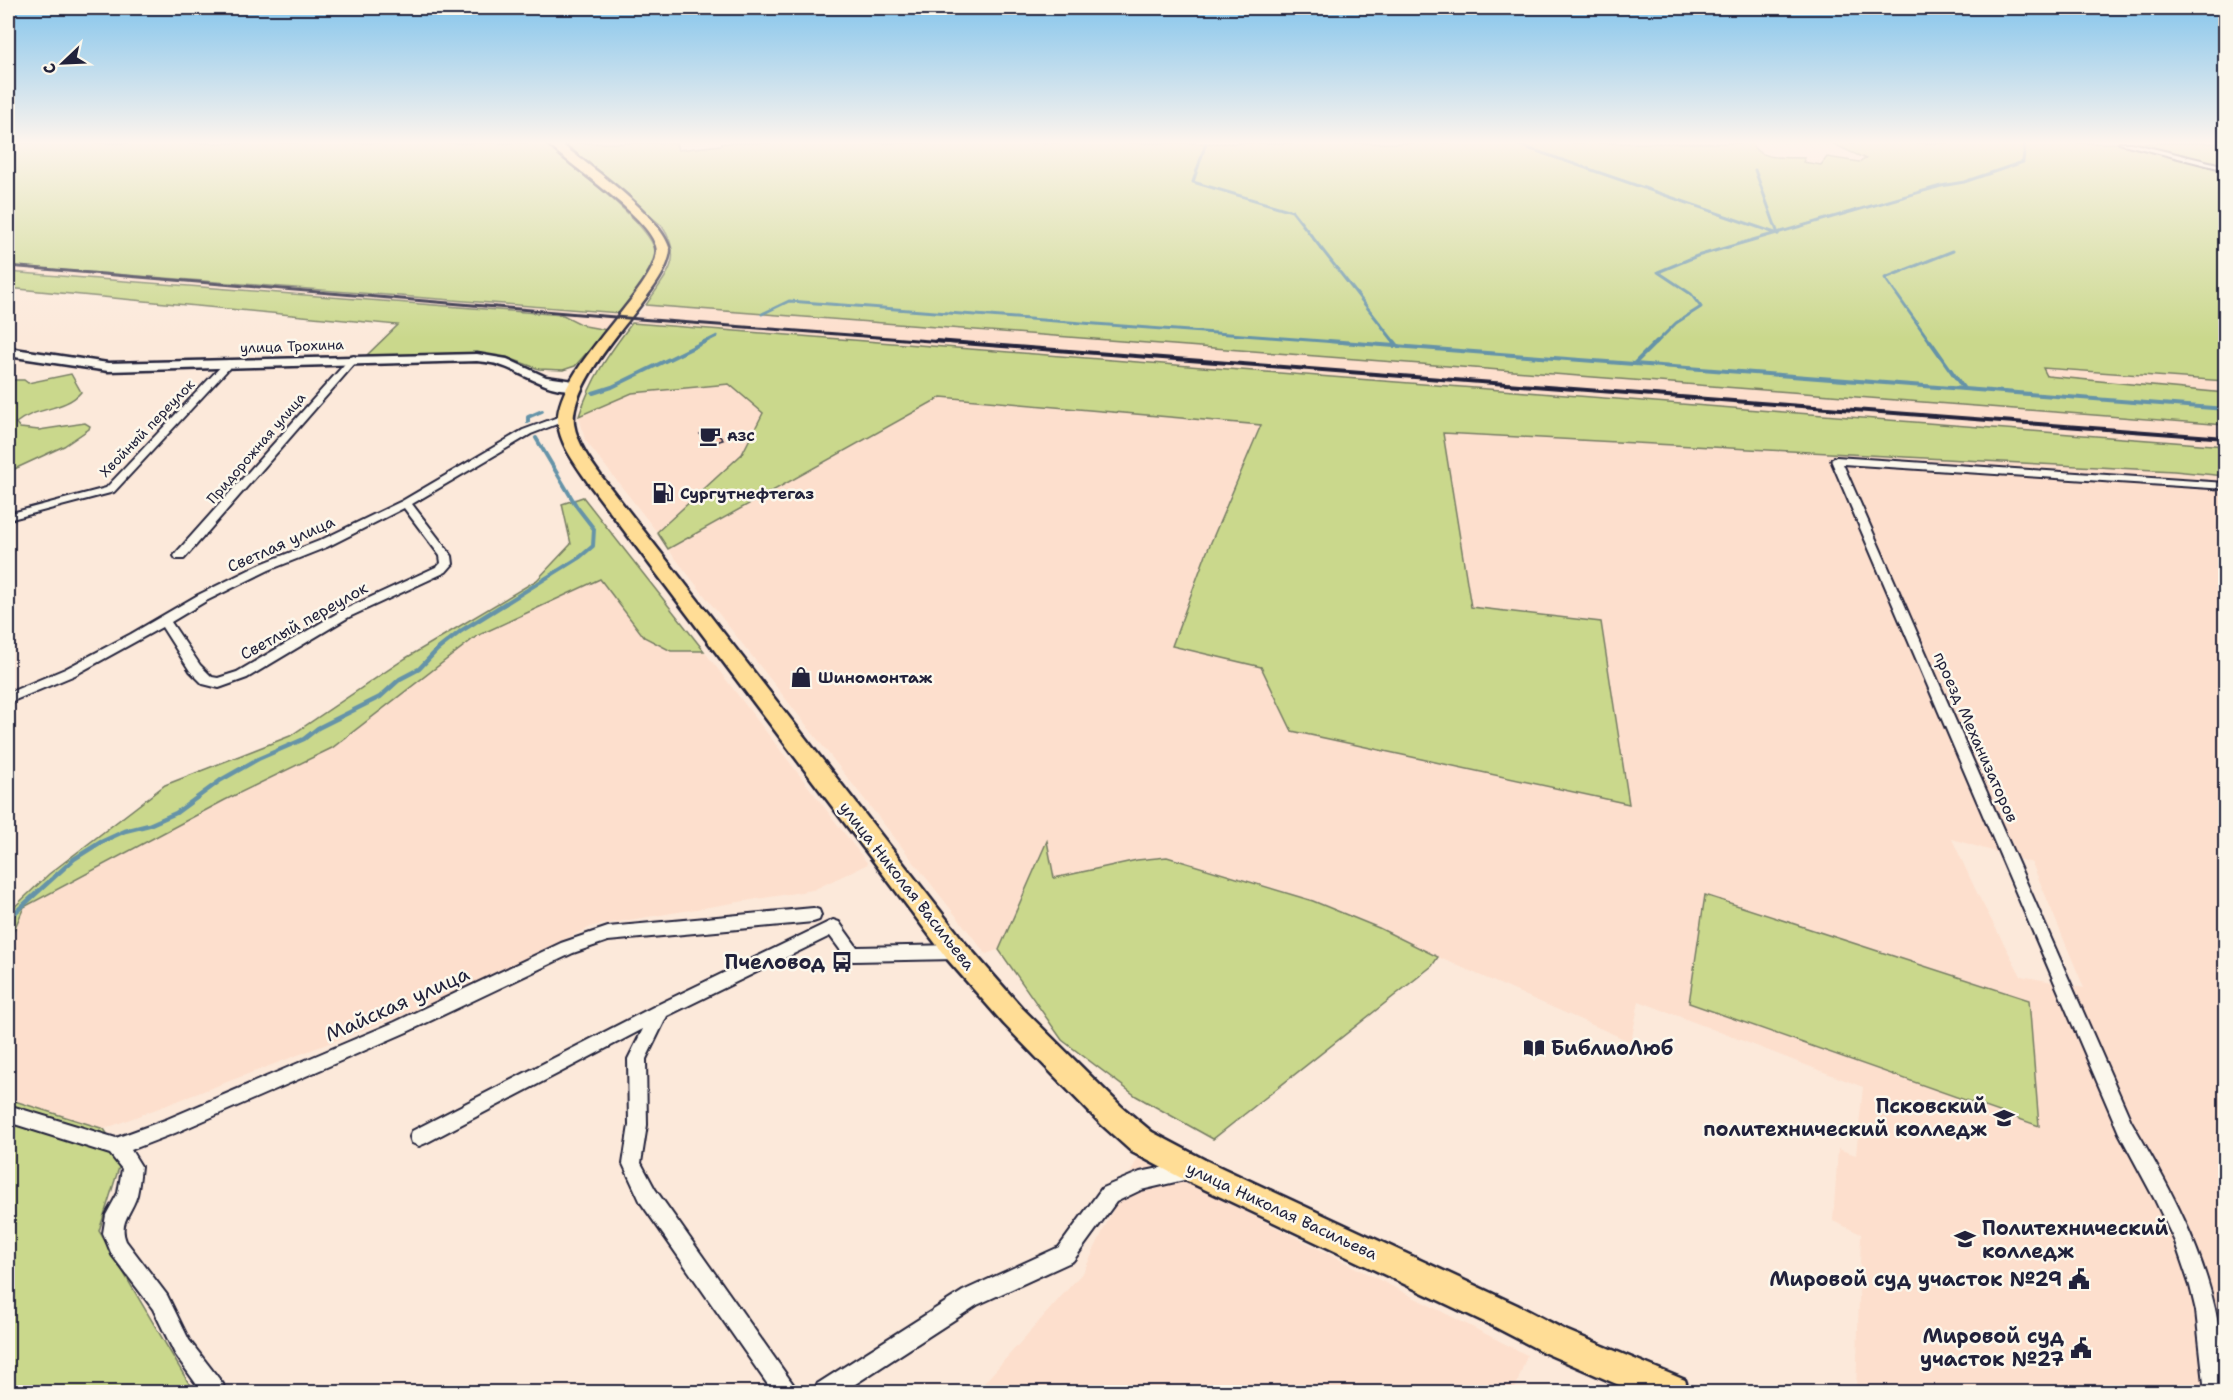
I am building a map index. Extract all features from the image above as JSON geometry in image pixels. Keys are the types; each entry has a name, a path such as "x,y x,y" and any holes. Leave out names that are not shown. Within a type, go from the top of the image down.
{"main road":[{"name":"улица Николая Васильева","path":"631,208 651,228 663,246 663,256 656,274 574,386 566,404 570,440 594,480 957,952 1013,1016 1112,1116 1142,1142 1195,1170 1554,1341 1673,1392"}],"street":[{"name":"улица Трохина","path":"8,352 108,367 432,357 496,360 514,365 537,379 553,384 574,386"},
{"name":"Придорожная улица","path":"180,556 354,359"},
{"name":"Хвойный переулок","path":"8,517 110,490 229,363"},
{"name":"Светлая улица","path":"8,698 70,672 252,573 323,544 406,503 527,432 566,417"},
{"name":"проезд Механизаторов","path":"2215,1392 2206,1310 2192,1260 2164,1196 2125,1127 1836,460 2226,486"},
{"name":"Светлый переулок","path":"164,621 195,668 208,681 219,683 242,675 345,614 442,569 447,564 446,556 406,503"},
{"name":"Майская улица","path":"116,1147 169,1127 391,1032 567,948 608,934 813,915"},
{"path":"419,1137 661,1011 833,927 853,954 957,952"},
{"path":"661,1011 637,1059 638,1125 632,1164 648,1196 785,1392"},
{"path":"8,1114 116,1147 132,1166 127,1196 116,1215 113,1233 119,1248 160,1302 182,1347 215,1392"},
{"path":"825,1392 970,1298 1066,1254 1109,1195 1140,1181 1195,1170"}],"shaded area":[{"path":"8,266 620,313 607,330 585,326 563,315 8,272"},
{"path":"646,305 2225,425 2225,446 632,323"},
{"path":"2042,367 2225,381 2225,393 2047,376"},
{"name":"Сургутнефтегаз","path":"729,384 763,413 742,454 657,532 585,440 579,416 632,393"},
{"path":"941,397 1262,425 1206,554 1172,646 1261,667 1292,731 1471,607 1443,433 1861,453 2225,476 2225,1392 1856,1392 1861,1234 1833,1221 1838,1149 1856,1155 1863,1087 1639,1001 1631,1042 1438,957 1379,928 1313,901 1218,873 986,954 668,549","holes":["1952,839 2032,863 2084,988 2021,976 1977,893"]},
{"path":"600,579 644,637 671,651 704,651 868,864 813,890 593,926 426,1006 104,1129 8,1099 8,944 24,908 225,800 332,748 477,636"},
{"path":"1138,1157 1527,1355 1514,1392 976,1392 1084,1271"}],"green space":[{"path":"8,208 623,208 642,228 652,243 655,254 651,269 620,313 8,266"},
{"path":"641,208 2225,208 2225,381 2043,368 2047,376 2225,393 2225,425 646,305 666,276 672,258 669,238 662,226"},
{"path":"8,272 563,315 585,326 607,330 575,366 563,370 539,369 506,357 442,354 366,356 398,325 8,288"},
{"path":"632,323 2225,446 2225,476 2174,471 1443,433 1471,607 1601,622 1629,804 1292,731 1261,667 1172,646 1206,554 1261,425 941,397 668,549 657,532 742,454 763,413 729,384 632,393 579,416 601,367"},
{"path":"71,374 81,392 67,403 32,414 16,423 20,428 39,430 85,423 90,426 89,429 64,446 8,472 8,380 24,380 28,383"},
{"path":"583,497 704,651 671,651 644,637 600,579 477,636 332,748 225,800 24,907 8,944 8,913 49,874 165,785 290,736 406,658 537,580 571,544 562,504"},
{"path":"1047,841 1054,878 1137,860 1167,857 1313,901 1379,928 1438,957 1432,966 1213,1139 1136,1096 1062,1040 999,950"},
{"path":"1705,895 2029,1000 2039,1126 1689,1003"},
{"path":"8,1099 104,1129 116,1147 121,1161 99,1231 188,1382 199,1392 8,1392"}],"building":[{"name":"АЗС","path":"713,429 723,440 710,444 700,434"}],"waterway":[{"path":"1283,208 1292,211 1395,343"},
{"path":"1703,208 1776,233"},
{"path":"1769,208 1778,233"},
{"path":"1778,233 1863,208"},
{"path":"1656,343 1676,323 1701,307 1691,294 1658,272 1697,256 1776,233"},
{"path":"1931,343 1885,278 1953,251"},
{"path":"762,314 789,301 1349,343"},
{"path":"703,343 717,336"},
{"path":"593,393 612,387 706,341"},
{"path":"1329,341 1634,364"},
{"path":"1394,341 1398,346"},
{"path":"1634,364 1657,341"},
{"path":"1930,341 1964,389"},
{"path":"1634,364 1964,389"},
{"path":"1964,389 2226,409"},
{"path":"528,422 528,417 542,411"},
{"path":"503,605 580,557 593,546 594,529 577,507 536,438"},
{"path":"8,919 74,859 101,842 125,831 149,825 176,813 221,780 258,759 304,739 318,728 380,697 400,679 419,669 437,650 461,631 506,603"}],"railway":[{"path":"8,266 956,343"},
{"path":"936,341 2226,438"}],"place":[{"name":"АЗС","path":"710,436"},
{"name":"Сургутнефтегаз","path":"663,493"},
{"name":"Шиномонтаж","path":"801,677"},
{"name":"Пчеловод","path":"842,962"},
{"name":"БиблиоЛюб","path":"1534,1048"},
{"name":"Псковский политехнический колледж","path":"2004,1118"},
{"name":"Политехнический колледж","path":"1965,1239"},
{"name":"Мировой суд участок №29","path":"2079,1279"},
{"name":"Мировой суд участок №27","path":"2081,1348"}]}
